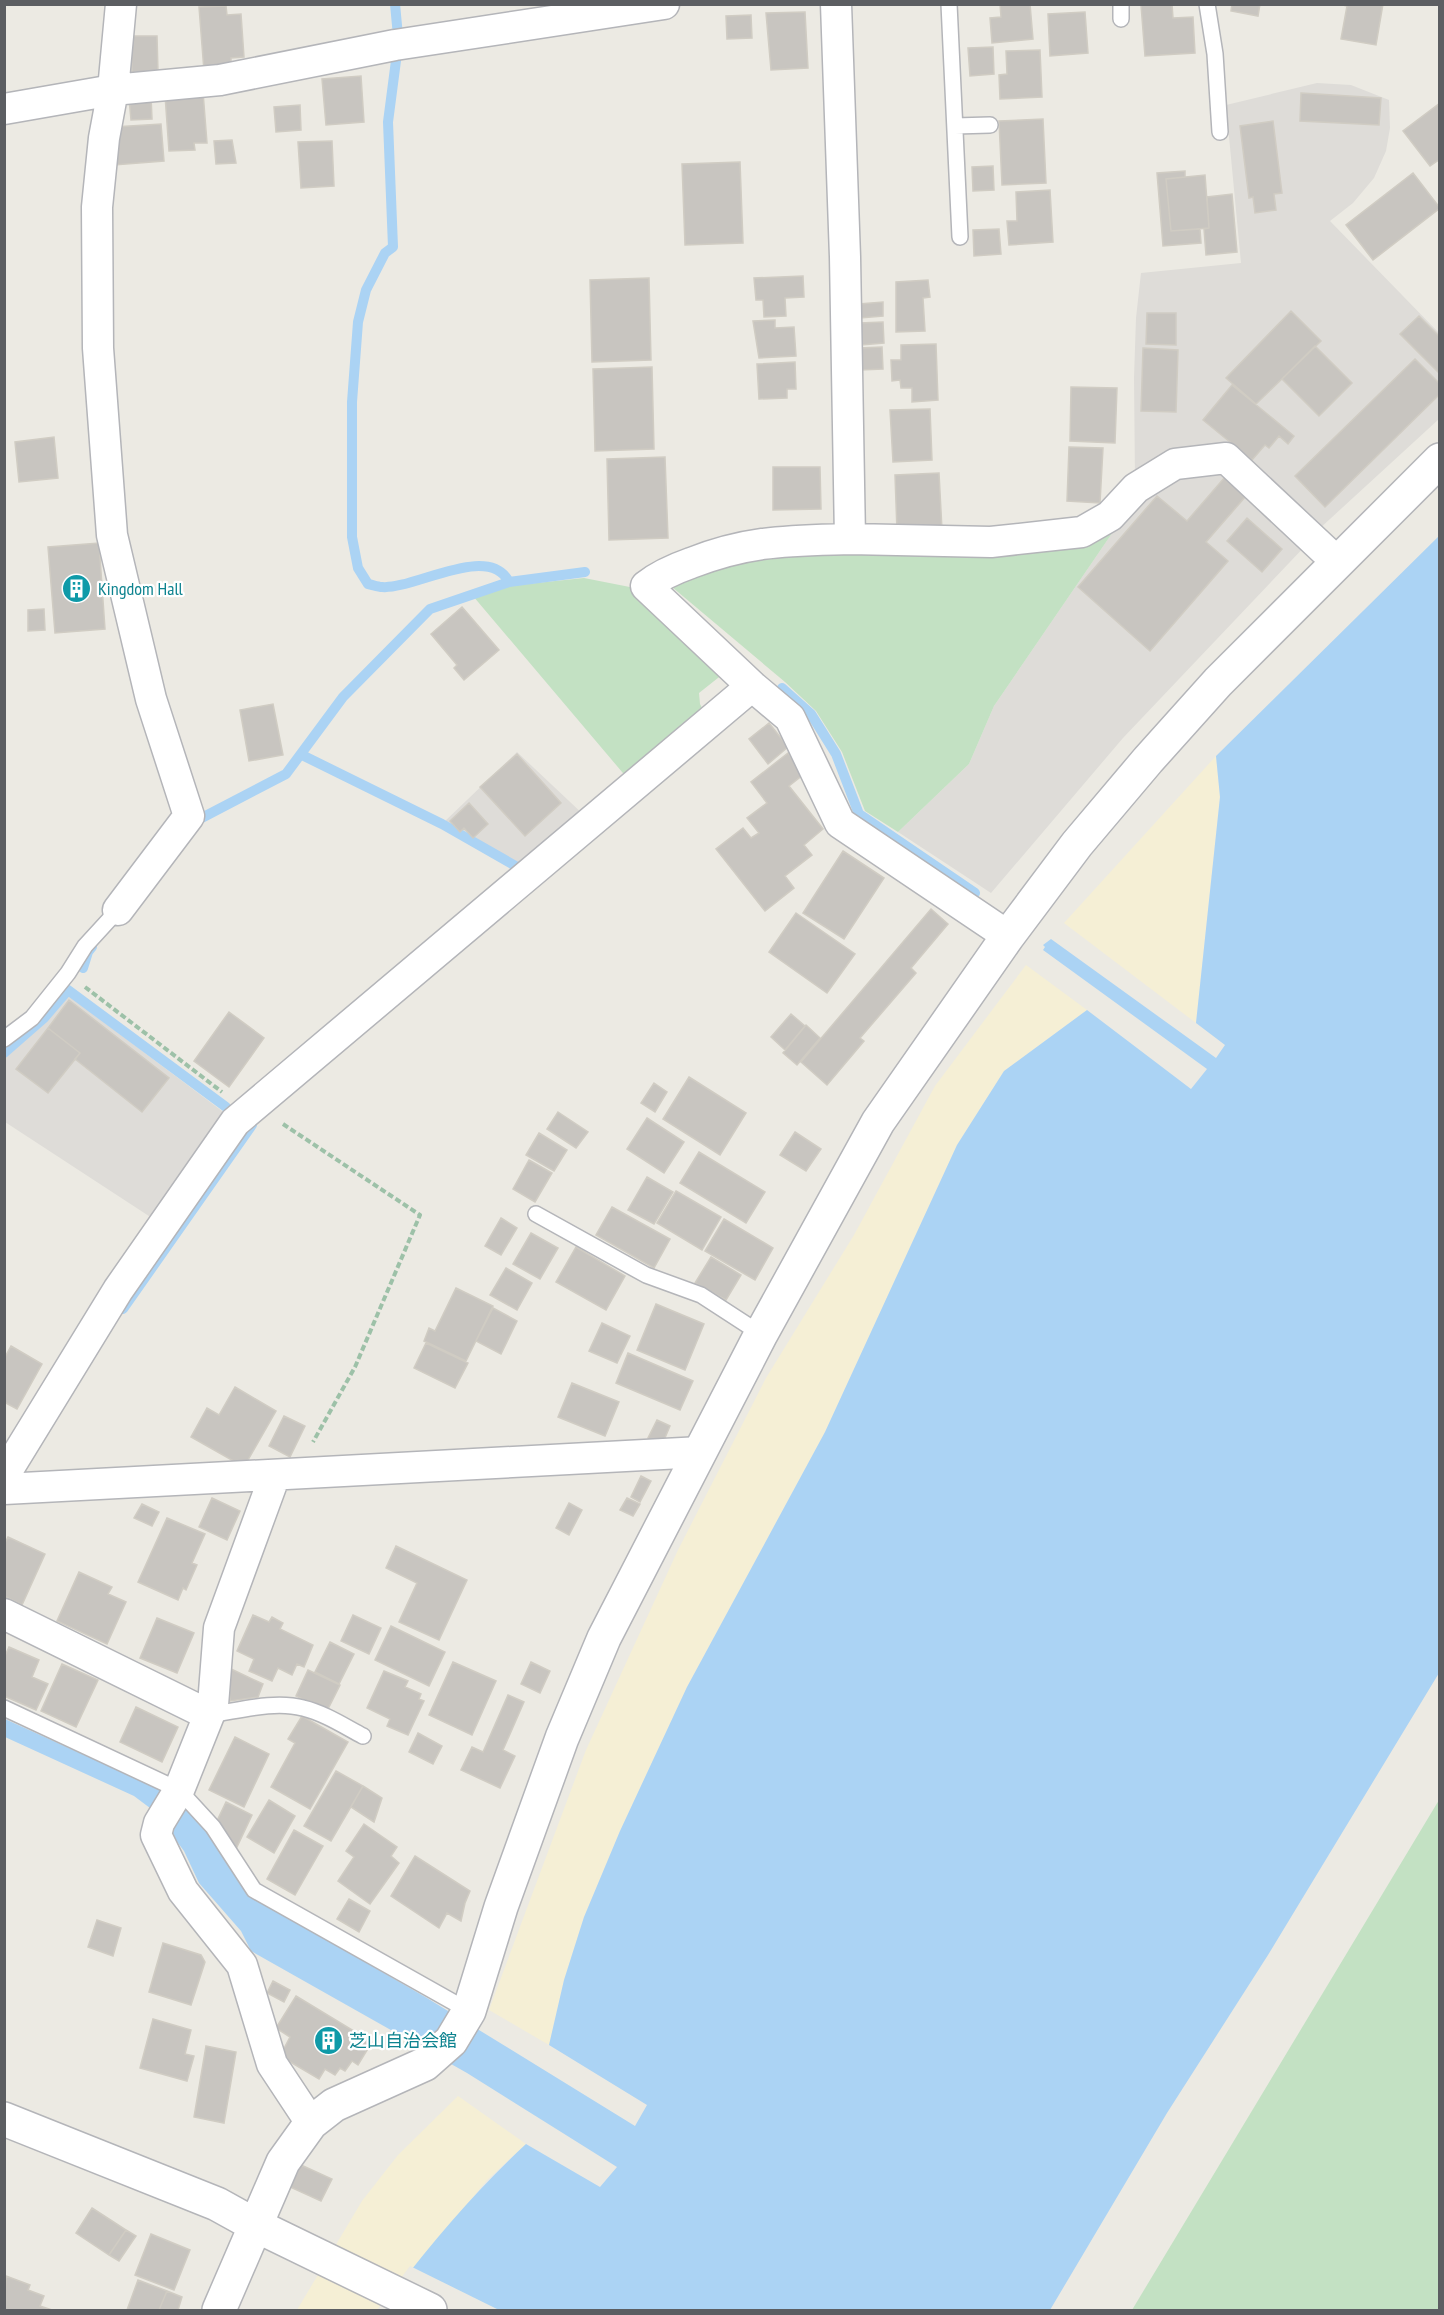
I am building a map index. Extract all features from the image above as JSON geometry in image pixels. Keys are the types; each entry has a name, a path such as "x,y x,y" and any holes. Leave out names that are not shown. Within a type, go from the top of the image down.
{"street":[{"path":"118,910 189,816 151,699 112,535 98,348 97,207 104,138 113,90 121,4"},
{"path":"4,109 113,90 220,80 395,45 664,4"},
{"path":"836,4 845,257 850,539"},
{"path":"1008,936 840,823 790,718 752,686 646,586 660,574 724,550 765,541 850,539 991,542 1082,532 1110,516 1136,488 1175,465 1226,458 1336,561"},
{"path":"219,2310 283,2162 311,2123 334,2105 425,2064 451,2040 469,2011 501,1907 562,1738 594,1660 642,1560 701,1452 761,1334 878,1122 1008,936 1077,844 1148,760 1218,682 1336,561 1440,460"},
{"path":"4,1476 13,1444 235,1122 752,686"},
{"path":"4,1489 701,1452"},
{"path":"285,1474 219,1628 213,1705 178,1790 159,1823 156,1834 183,1891 242,1965 272,2064 311,2123"},
{"path":"4,1614 209,1715"},
{"path":"4,2119 160,2179 217,2204 255,2225 430,2310"}],"lane":[{"path":"949,4 960,237"},
{"path":"1207,4 1215,54 1220,132"},
{"path":"955,126 990,125"},
{"path":"4,1039 32,1018 68,974 85,946 118,910"},
{"path":"536,1214 646,1275 701,1294 761,1334"},
{"path":"209,1715 272,1706 302,1707 363,1736"},
{"path":"4,1708 178,1790 213,1827 255,1890 469,2011"}],"path":[{"path":"68,974 251,1108 420,1215 355,1366 285,1474"}],"shaded area":[{"path":"1317,83 1351,85 1389,100 1390,128 1386,151 1374,178 1353,203 1330,221 1439,333 1439,419 1318,530 1230,454 1135,480 1134,378 1136,318 1141,273 1241,263 1226,105"},
{"path":"1223,467 1308,543 1123,738 991,893 898,832 969,764 994,706 1117,526 1144,494 1179,471"},
{"path":"517,752 586,817 519,868 442,824"},
{"path":"69,996 230,1117 155,1220 5,1122 4,1059 46,1022"}],"green space":[{"path":"1117,526 994,706 969,764 898,832 865,811 842,752 816,711 672,587 724,561"},
{"path":"584,578 640,589 728,670 699,693 700,704 705,714 628,779 473,596 499,587"},
{"path":"1439,1800 1439,2310 1132,2310"}],"sand":[{"path":"1216,756 1220,796 1196,1023 1064,923"},
{"path":"1026,965 1087,1010 1004,1071 957,1145 825,1432 687,1687 620,1831 584,1917 564,1980 549,2045 489,2010 586,1750 678,1550 766,1378 854,1235 935,1086"},
{"path":"458,2096 526,2144 487,2180 380,2310 297,2310 362,2201 398,2155"}],"water":[{"path":"1439,536 1439,1673 1268,1955 1167,2113 1050,2310 380,2310 449,2224 526,2144 600,2187 617,2167 467,2073 251,1951 241,1931 199,1883 184,1851 154,1811 134,1796 5,1737 5,1719 161,1790 183,1806 206,1829 240,1882 296,1922 427,1998 635,2126 647,2105 549,2045 564,1980 584,1917 620,1831 687,1687 825,1432 957,1145 1004,1071 1087,1010 1191,1089 1207,1069 1043,950 1045,947 1043,945 1051,939 1216,1058 1225,1045 1196,1023 1220,797 1216,756"}],"pier":[{"path":"410,2266 499,2310 377,2310"}],"building":[{"path":"1000,4 1030,4 1033,39 992,43 990,18 1001,17"},
{"path":"1172,4 1173,18 1193,17 1195,53 1145,56 1141,5"},
{"path":"1232,4 1260,4 1258,16 1231,11"},
{"path":"1338,4 1383,4 1376,45 1341,39 1347,6"},
{"path":"226,6 227,15 241,14 244,57 231,58 231,69 204,71 199,7"},
{"path":"805,12 808,68 771,70 766,13"},
{"path":"1085,12 1088,53 1050,56 1048,14"},
{"path":"751,15 752,38 727,39 726,16"},
{"path":"131,36 157,36 158,72 132,72"},
{"path":"993,47 994,74 970,76 968,48"},
{"path":"1040,50 1042,97 1000,99 999,75 1007,74 1006,51"},
{"path":"361,76 364,122 326,125 322,79"},
{"path":"203,92 207,143 194,143 195,150 169,151 165,95"},
{"path":"1301,93 1381,98 1379,125 1300,121"},
{"path":"151,96 152,119 131,120 129,98"},
{"path":"1440,103 1440,159 1430,166 1403,131"},
{"path":"300,105 301,130 276,132 274,107"},
{"path":"1043,119 1046,183 1002,185 999,121"},
{"path":"1273,121 1282,193 1274,194 1276,210 1255,213 1253,197 1249,198 1240,126"},
{"path":"161,124 164,161 114,165 114,127"},
{"path":"232,140 236,163 216,164 214,141"},
{"path":"332,141 334,186 301,188 298,142"},
{"path":"740,162 743,243 685,245 682,164"},
{"path":"993,166 994,190 973,191 972,167"},
{"path":"1185,171 1185,177 1166,179 1171,231 1200,229 1201,243 1163,246 1157,173"},
{"path":"1413,173 1440,208 1373,260 1346,225"},
{"path":"1205,175 1209,228 1171,231 1166,179"},
{"path":"1050,190 1053,242 1009,245 1007,221 1017,221 1016,192"},
{"path":"1232,194 1237,252 1206,255 1204,229 1209,228 1207,197"},
{"path":"999,229 1001,254 974,256 973,230"},
{"path":"803,276 804,297 785,298 786,316 764,317 763,300 756,300 754,278"},
{"path":"649,278 651,360 592,362 590,280"},
{"path":"928,280 930,297 923,298 925,331 896,332 896,282"},
{"path":"883,302 883,316 860,318 859,304"},
{"path":"1291,311 1321,341 1256,404 1226,378"},
{"path":"1147,313 1176,313 1176,345 1146,344"},
{"path":"1419,316 1440,337 1440,374 1400,334"},
{"path":"775,320 775,328 794,327 796,356 759,358 753,321"},
{"path":"883,322 884,343 861,345 860,323"},
{"path":"936,344 938,400 912,402 912,388 901,388 900,380 892,381 891,360 901,360 901,345"},
{"path":"1315,346 1352,383 1319,416 1282,379"},
{"path":"882,347 883,369 860,370 859,348"},
{"path":"1143,348 1178,350 1176,412 1141,411"},
{"path":"1415,359 1440,384 1440,394 1325,507 1295,476"},
{"path":"795,362 796,389 787,389 787,398 759,399 757,364"},
{"path":"652,367 654,449 595,451 593,369"},
{"path":"1232,385 1294,436 1288,444 1279,436 1269,448 1265,445 1252,460 1203,420"},
{"path":"1071,387 1117,388 1115,443 1070,441"},
{"path":"930,409 932,460 893,462 890,410"},
{"path":"54,437 58,478 19,482 15,442"},
{"path":"1069,447 1103,448 1100,503 1067,501"},
{"path":"665,457 668,538 609,540 607,459"},
{"path":"773,467 820,467 821,509 773,510"},
{"path":"939,473 942,530 897,531 895,475"},
{"path":"1225,477 1246,496 1206,542 1228,561 1150,651 1078,587 1157,496 1187,521"},
{"path":"1247,518 1282,549 1262,572 1227,541"},
{"name":"Kingdom Hall","path":"99,543 105,629 55,633 48,547"},
{"path":"462,607 499,650 464,680 454,668 457,665 431,634"},
{"path":"44,609 45,630 28,631 28,610"},
{"path":"273,704 283,755 249,761 240,710"},
{"path":"769,723 788,747 768,764 749,739"},
{"path":"788,753 804,774 789,786 823,829 804,845 812,855 785,876 794,888 765,911 716,849 743,828 751,838 759,833 747,818 767,803 751,782"},
{"path":"517,754 561,803 525,836 480,787"},
{"path":"469,803 488,824 473,838 464,828 460,832 450,821"},
{"path":"843,851 884,878 844,939 803,913"},
{"path":"931,909 948,924 911,968 916,973 860,1038 864,1041 827,1085 801,1062"},
{"path":"796,913 855,954 827,993 769,952"},
{"path":"69,1000 169,1078 142,1112 75,1059 80,1053 48,1028"},
{"path":"229,1012 264,1038 229,1087 194,1061"},
{"path":"791,1014 805,1026 785,1050 771,1037"},
{"path":"806,1025 820,1038 797,1065 783,1053"},
{"path":"48,1028 80,1053 48,1093 16,1069"},
{"path":"689,1077 746,1113 720,1155 663,1119"},
{"path":"654,1083 667,1092 655,1112 641,1103"},
{"path":"558,1112 588,1132 576,1148 547,1129"},
{"path":"647,1118 684,1142 664,1173 627,1149"},
{"path":"795,1132 821,1149 806,1171 780,1155"},
{"path":"539,1133 567,1150 554,1171 526,1155"},
{"path":"699,1152 765,1192 746,1223 680,1183"},
{"path":"529,1160 552,1173 535,1202 513,1189"},
{"path":"647,1177 673,1192 654,1224 628,1210"},
{"path":"676,1191 721,1217 702,1250 657,1223"},
{"path":"612,1207 670,1239 654,1268 596,1235"},
{"path":"501,1218 517,1228 501,1255 485,1246"},
{"path":"724,1219 773,1248 755,1280 705,1251"},
{"path":"531,1233 558,1248 540,1279 513,1264"},
{"path":"576,1247 625,1276 606,1310 556,1282"},
{"path":"711,1257 741,1275 726,1300 695,1283"},
{"path":"506,1268 532,1283 517,1310 490,1295"},
{"path":"456,1288 493,1306 466,1361 424,1341 429,1328 435,1331"},
{"path":"656,1304 704,1324 685,1370 637,1350"},
{"path":"493,1308 517,1321 501,1354 476,1341"},
{"path":"602,1323 630,1336 617,1363 589,1351"},
{"path":"426,1343 468,1363 455,1388 414,1368"},
{"path":"11,1346 42,1364 17,1409 4,1402 4,1359"},
{"path":"628,1353 693,1381 680,1410 616,1383"},
{"path":"572,1383 619,1402 605,1436 558,1417"},
{"path":"235,1387 276,1411 244,1467 191,1437 207,1408 219,1415"},
{"path":"284,1416 305,1426 290,1457 269,1446"},
{"path":"657,1420 670,1426 662,1445 648,1438"},
{"path":"641,1476 651,1481 640,1502 631,1497"},
{"path":"212,1498 240,1511 227,1540 199,1527"},
{"path":"627,1498 640,1504 633,1516 620,1510"},
{"path":"569,1503 582,1510 569,1535 556,1528"},
{"path":"142,1504 159,1512 152,1526 134,1518"},
{"path":"167,1518 205,1534 192,1563 197,1565 186,1590 183,1588 178,1600 138,1582"},
{"path":"8,1537 45,1554 22,1605 4,1596 4,1545"},
{"path":"396,1546 467,1580 439,1640 399,1622 417,1583 386,1568"},
{"path":"79,1572 112,1587 108,1594 126,1602 107,1644 57,1621"},
{"path":"253,1615 269,1622 272,1617 283,1623 280,1629 313,1645 304,1667 297,1664 292,1675 278,1668 272,1681 249,1671 254,1659 237,1651"},
{"path":"353,1615 381,1628 369,1654 341,1641"},
{"path":"157,1618 194,1633 177,1673 140,1658"},
{"path":"391,1626 445,1652 429,1686 375,1660"},
{"path":"330,1642 354,1654 339,1684 315,1672"},
{"path":"9,1647 39,1660 32,1677 48,1684 36,1710 4,1696 4,1658"},
{"path":"453,1662 496,1681 472,1735 429,1715"},
{"path":"531,1662 550,1671 540,1693 521,1684"},
{"path":"62,1664 98,1680 76,1727 41,1711"},
{"path":"229,1668 263,1684 258,1697 230,1701"},
{"path":"308,1670 340,1685 327,1711 296,1696"},
{"path":"384,1671 408,1681 405,1687 421,1694 419,1699 424,1701 408,1735 387,1726 390,1719 367,1708"},
{"path":"508,1695 524,1702 503,1750 515,1756 500,1788 461,1770 472,1747 483,1752"},
{"path":"136,1707 178,1727 162,1762 120,1742"},
{"path":"302,1716 348,1742 310,1809 271,1787 295,1743 288,1739"},
{"path":"418,1733 442,1746 433,1764 409,1752"},
{"path":"235,1737 269,1754 244,1807 209,1790"},
{"path":"336,1771 363,1786 331,1841 304,1826"},
{"path":"363,1786 382,1798 374,1822 351,1807"},
{"path":"269,1800 295,1816 274,1853 247,1837"},
{"path":"226,1802 252,1815 236,1849 216,1823"},
{"path":"364,1824 397,1847 391,1856 399,1863 370,1904 338,1881 354,1857 346,1851"},
{"path":"294,1830 323,1846 295,1895 267,1879"},
{"path":"415,1856 470,1891 461,1921 447,1913 439,1928 391,1896"},
{"path":"349,1899 370,1911 359,1932 337,1919"},
{"path":"97,1920 121,1928 113,1956 88,1947"},
{"path":"163,1943 201,1955 205,1962 191,2005 149,1992"},
{"path":"273,1981 290,1990 284,2002 267,1993"},
{"name":"芝山自治会館","path":"296,1996 372,2042 358,2065 352,2061 345,2071 340,2068 335,2075 325,2069 319,2079 280,2056 290,2037 276,2028"},
{"path":"153,2019 191,2030 185,2054 194,2056 187,2081 140,2068"},
{"path":"206,2046 236,2052 224,2123 194,2117"},
{"path":"301,2165 332,2179 321,2201 290,2187"},
{"path":"92,2208 126,2230 109,2255 76,2233"},
{"path":"126,2230 136,2236 119,2261 109,2255"},
{"path":"151,2234 190,2250 174,2290 135,2275"},
{"path":"6,2276 30,2285 28,2290 44,2296 40,2306 52,2310 4,2310"},
{"path":"138,2280 167,2291 159,2310 127,2310"},
{"path":"167,2291 182,2297 178,2310 159,2310"}],"waterway":[{"path":"395,4 398,36"},
{"path":"397,53 388,122 393,247 385,253 366,290 358,322 352,402 352,537 358,568 368,584 380,587 396,586 468,567 485,566 499,571 509,582"},
{"path":"192,823 286,774 343,697 430,609 509,582 585,572"},
{"path":"782,688 811,714 836,754 859,814 975,893"},
{"path":"302,755 442,824 519,868"},
{"path":"83,968 92,947"},
{"path":"4,1053 44,1018 68,990 226,1107"},
{"path":"123,1309 252,1125"}],"place":[{"name":"Kingdom Hall","path":"77,588"},
{"name":"芝山自治会館","path":"328,2040"}]}
